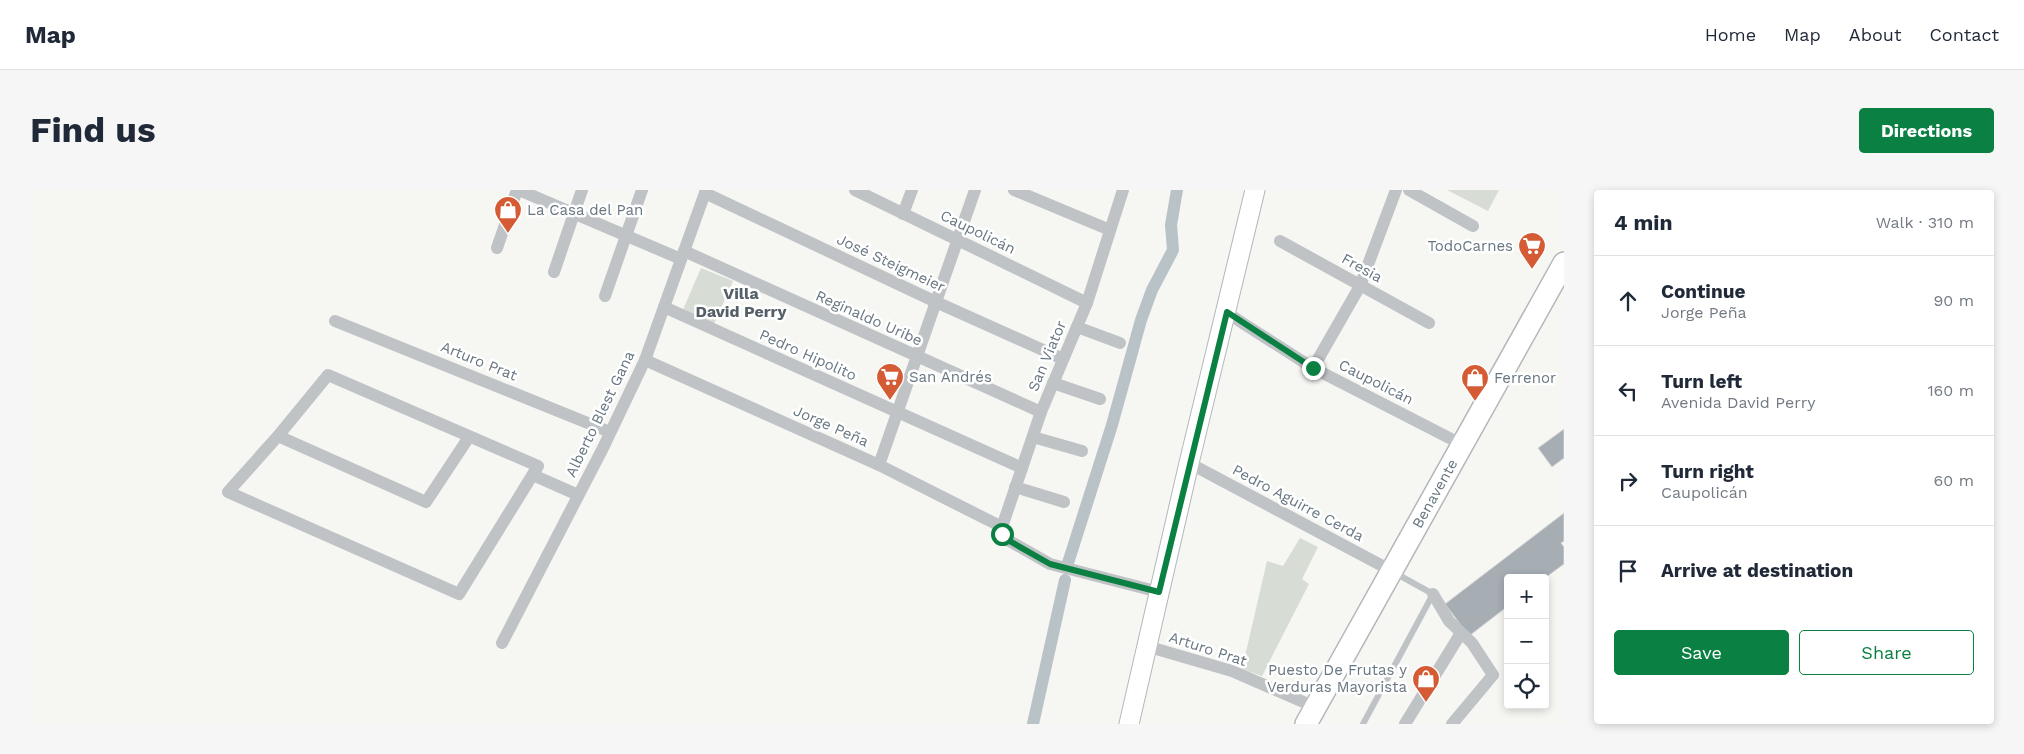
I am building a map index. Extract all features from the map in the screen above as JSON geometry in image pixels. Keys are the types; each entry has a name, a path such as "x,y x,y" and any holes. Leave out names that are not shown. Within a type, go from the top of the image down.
{"main road":[{"path":"1129,724 1189,463 1255,190"},
{"name":"Benavente","path":"1310,715 1564,263"}],"street":[{"name":"Reginaldo Uribe","path":"518,190 626,236 682,255 1042,412"},
{"path":"497,248 518,190"},
{"path":"554,272 582,190"},
{"path":"605,296 642,190"},
{"name":"Caupolicán","path":"854,190 1087,303"},
{"path":"903,214 912,190"},
{"path":"879,465 975,190"},
{"path":"1014,190 1110,230"},
{"name":"San Viator","path":"1002,530 1042,412 1087,303 1123,190"},
{"path":"1313,368 1360,286 1396,190"},
{"path":"1409,190 1473,226"},
{"name":"Alberto Blest Gana","path":"502,642 645,360 706,191"},
{"name":"José Steigmeier","path":"706,191 936,302 1063,359"},
{"name":"Fresia","path":"1280,241 1428,324"},
{"name":"Pedro Hipolito","path":"664,307 1022,468"},
{"name":"Caupolicán","path":"1227,312 1313,368 1461,444"},
{"name":"Arturo Prat","path":"335,320 610,432"},
{"path":"1077,327 1120,343"},
{"name":"Jorge Peña","path":"645,360 879,465 1002,530 1006,539 1050,564 1159,592"},
{"path":"328,375 469,437 538,466 459,594 228,492 278,436 328,375"},
{"path":"1053,383 1100,399"},
{"path":"278,436 426,502 469,437"},
{"path":"1033,437 1082,451"},
{"name":"Pedro Aguirre Cerda","path":"1189,463 1392,571"},
{"path":"533,475 578,495"},
{"path":"1015,487 1064,502"},
{"path":"1433,594 1449,622 1472,643 1493,675 1452,724"},
{"path":"1405,724 1462,633"},
{"name":"Arturo Prat","path":"1146,646 1232,671 1310,715"}],"lane":[{"path":"1363,724 1433,594 1392,571"}],"shaded area":[{"path":"1447,190 1499,190 1488,211"},
{"path":"701,268 733,281 713,326 682,312"},
{"path":"1300,538 1318,547 1302,579 1309,584 1262,676 1242,669 1267,561 1283,566"}],"building":[{"path":"1564,429 1564,458 1552,467 1538,448"},
{"path":"1564,513 1564,541 1561,543 1564,547 1564,564 1549,575 1504,574 1504,609 1469,636 1445,604"}],"waterway":[{"path":"1068,563 1112,425 1141,320 1152,290 1173,250 1171,225 1177,190"},
{"path":"1033,724 1065,580"}],"place":[{"name":"La Casa del Pan","path":"508,234"},
{"name":"TodoCarnes","path":"1532,270"},
{"name":"San Andrés","path":"890,401"},
{"name":"Ferrenor","path":"1475,402"},
{"name":"Puesto De Frutas y Verduras Mayorista","path":"1426,703"}],"district":[{"name":"Villa David Perry","path":"741,302"}],"route":[{"path":"1002,534 1006,539 1050,564 1159,592 1227,312 1313,368"}]}
